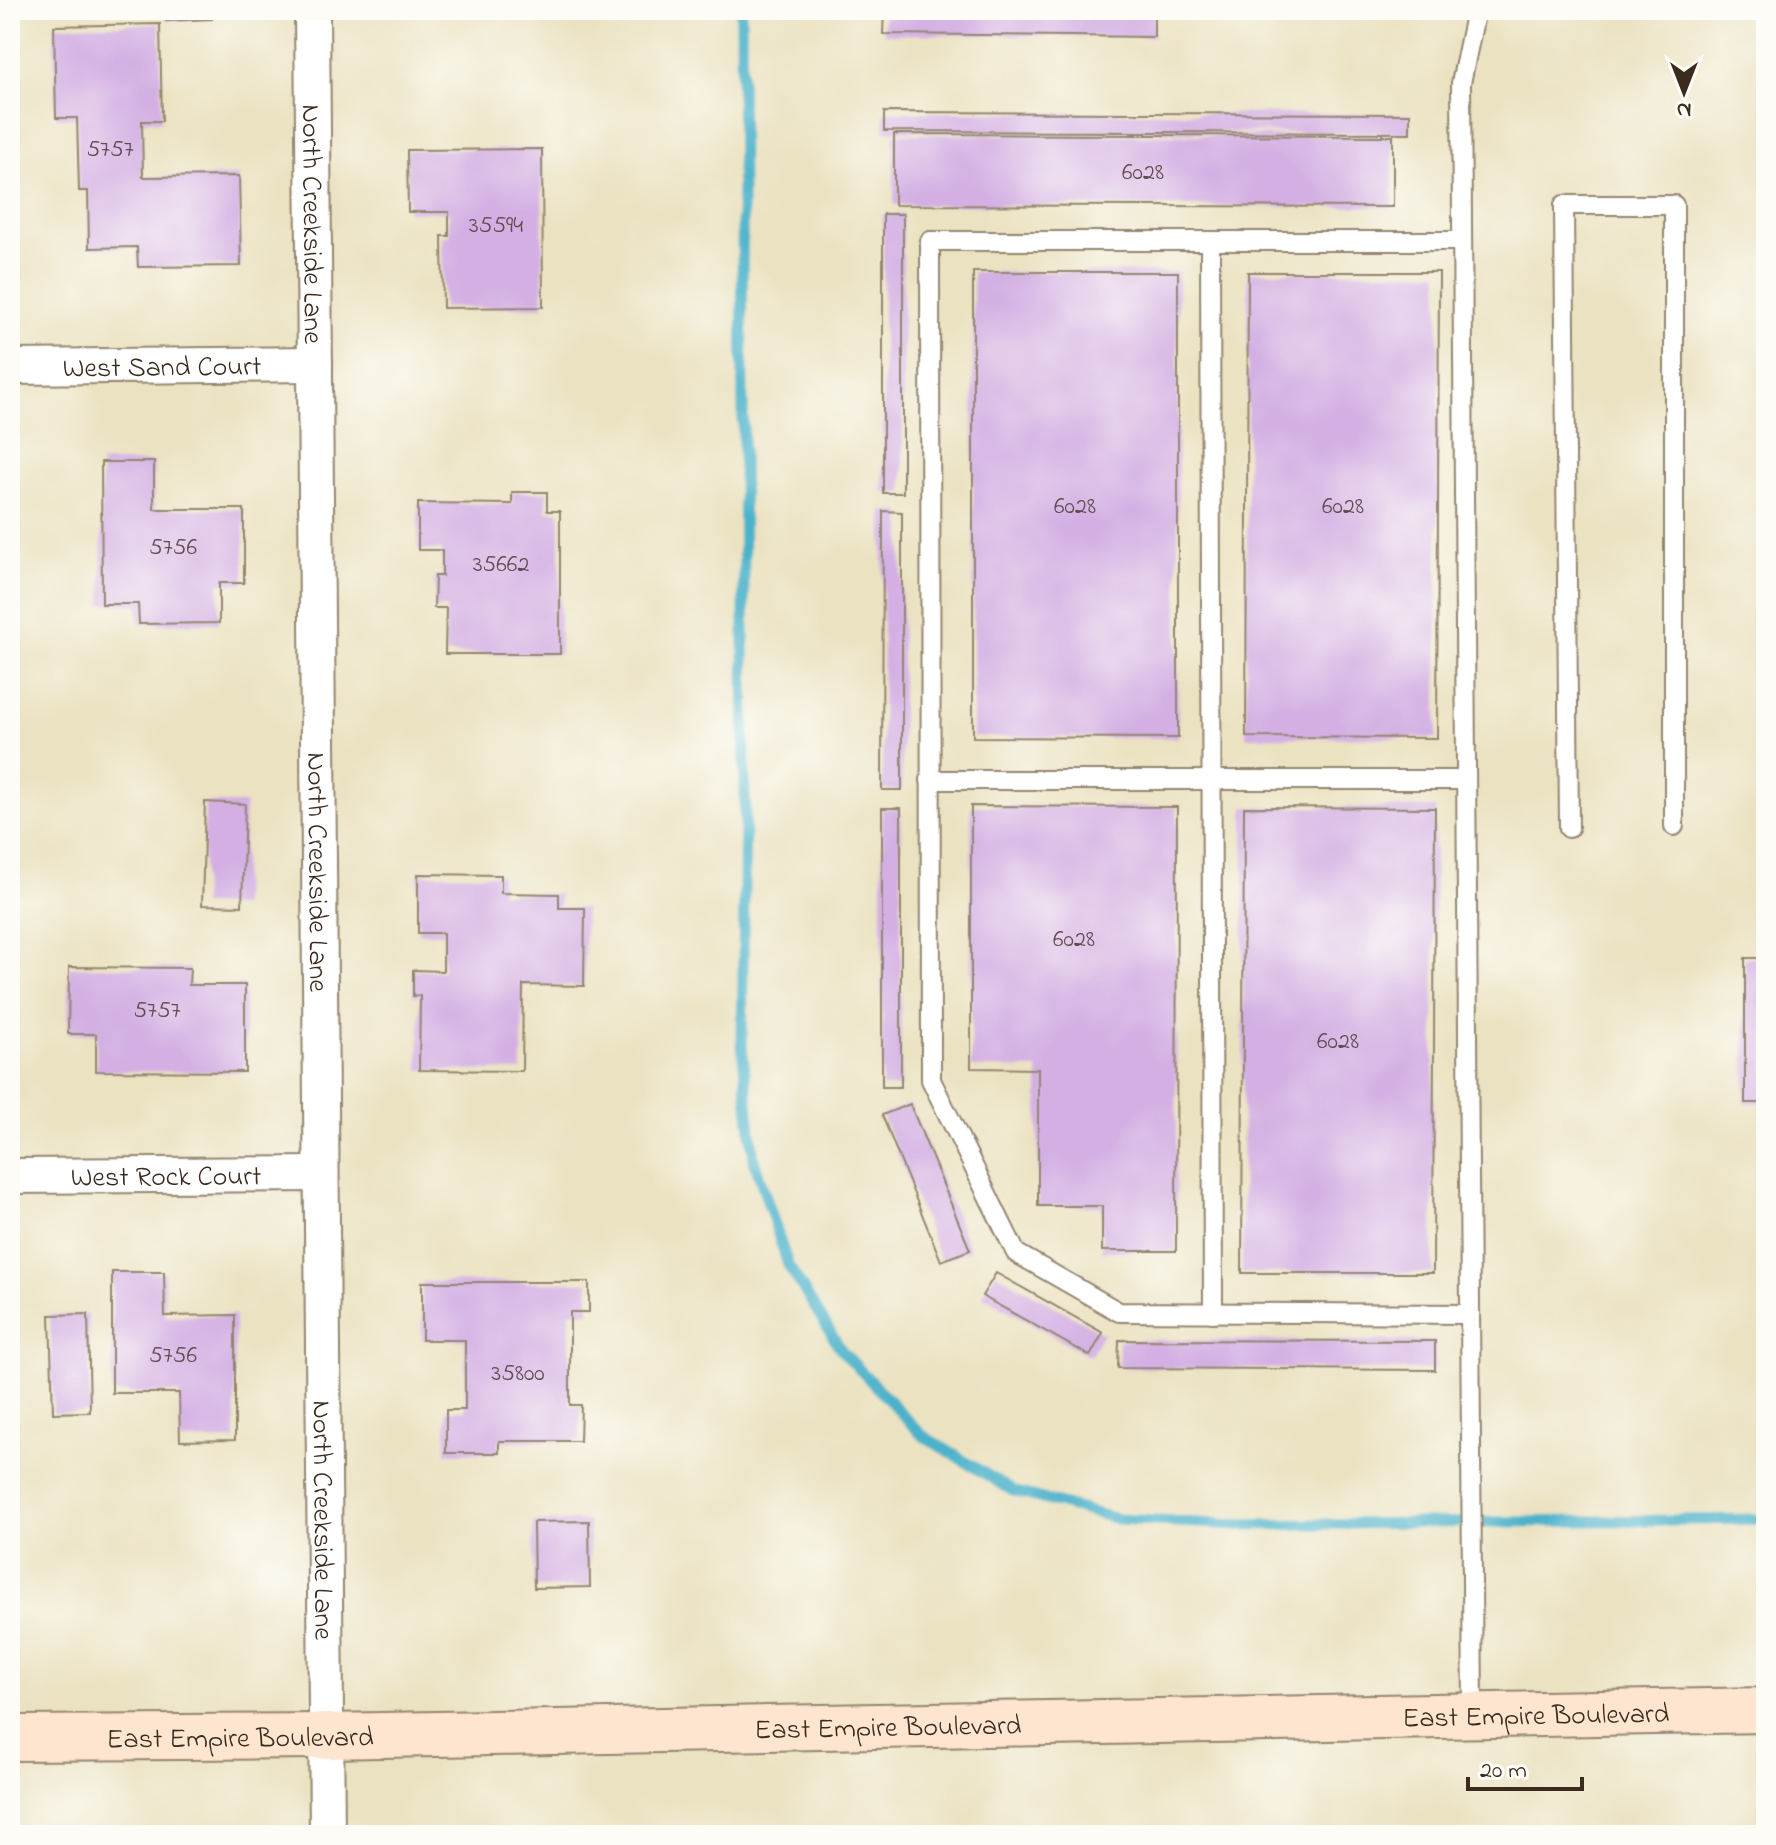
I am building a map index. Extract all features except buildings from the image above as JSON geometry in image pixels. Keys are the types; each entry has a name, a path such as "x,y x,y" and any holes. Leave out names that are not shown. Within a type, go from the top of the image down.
{"street":[{"name":"North Creekside Lane","path":"312,10 327,1835"},
{"name":"West Sand Court","path":"10,367 315,364"},
{"name":"West Rock Court","path":"10,1176 321,1174"},
{"name":"East Empire Boulevard","path":"10,1738 327,1736 1766,1710"}],"lane":[{"path":"1473,1715 1461,83 1476,10"},
{"path":"1569,828 1564,205 1674,205 1674,826"},
{"path":"1462,241 930,241 931,1080 1016,1253 1119,1312 1470,1314"},
{"path":"1210,241 1213,1313"},
{"path":"930,780 1466,780"}],"waterway":[{"path":"741,10 745,813 742,1046 754,1160 788,1265 842,1351 922,1435 1013,1491 1117,1519 1238,1525 1766,1519"}]}
